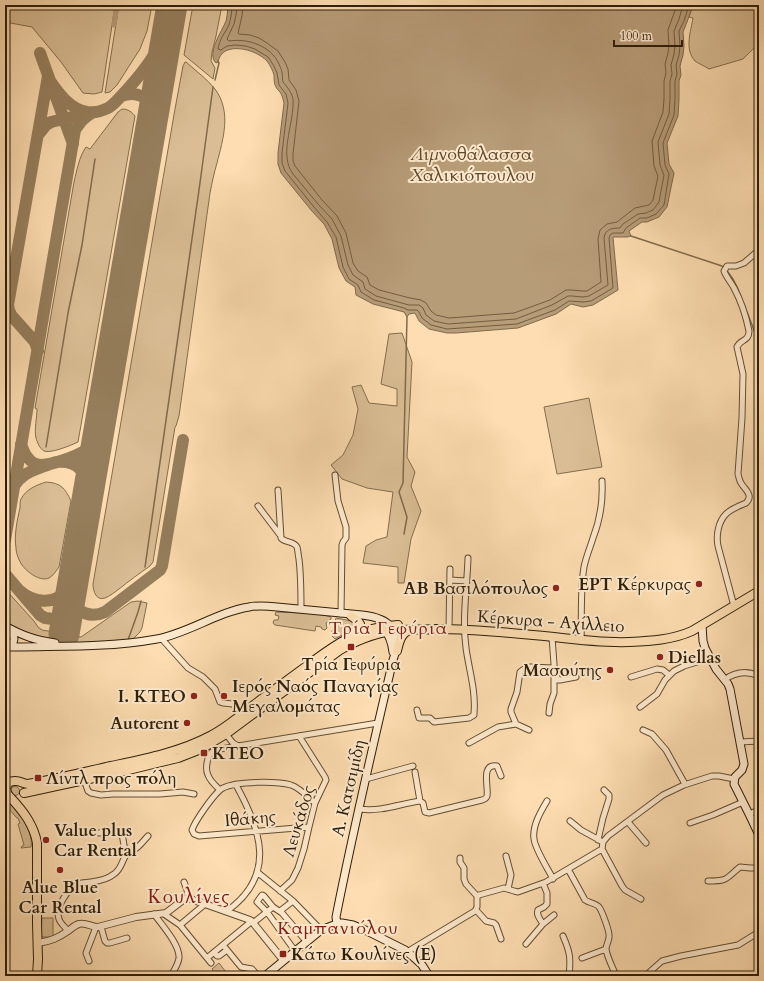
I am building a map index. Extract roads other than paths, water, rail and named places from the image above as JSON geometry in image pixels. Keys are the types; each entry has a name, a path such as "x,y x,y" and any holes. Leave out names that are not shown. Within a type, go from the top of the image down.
{"main road":[{"name":"Κέρκυρα - Αχίλλειο","path":"387,631 448,629 614,643 664,639 688,633 759,591"},
{"path":"13,631 14,639 11,647 113,644 161,638 228,613 251,606 263,606 345,615 373,622 387,631 397,645 397,651"},
{"path":"8,789 158,755 224,732 242,715 324,652 356,632 360,626 358,621 345,615"},
{"name":"Κέρκυρα - Αχίλλειο","path":"387,631 424,625 448,629"},
{"path":"702,625 704,646 716,669 729,687 732,694 744,764 742,770 734,779 734,786 757,823 759,836"},
{"path":"397,651 401,637 406,631 413,629"},
{"path":"349,637 367,630 387,631"},
{"path":"13,631 37,640 77,646"},
{"path":"13,631 35,647"},
{"path":"8,789 16,799 22,795 184,756 208,745 224,732 340,650 357,641 387,631"},
{"name":"Α. Κατσιμίδη","path":"387,631 392,646 393,660"},
{"name":"Α. Κατσιμίδη","path":"337,924 336,917 378,723 393,660 397,651"},
{"path":"8,789 24,787 21,802 24,813"},
{"path":"8,789 36,835 38,976"},
{"path":"264,976 321,930 337,924 345,923 379,936 407,952 422,964 429,976"}],"street":[{"path":"734,606 716,539 720,525 726,514 749,500 748,493 741,483 738,474 743,374 737,347 738,344 747,338 749,331 745,315 733,287 724,272 725,268 729,266 736,266 744,263 759,250"},
{"path":"335,475 337,497 345,522 346,537 342,545 345,615"},
{"path":"582,641 583,574 585,562 600,512 603,493 602,481"},
{"path":"278,490 281,536"},
{"path":"258,506 283,540 294,544 297,548 301,581 300,609"},
{"path":"416,710 419,718 430,718 434,722 469,718 474,715 473,693 466,649 464,618 468,558"},
{"path":"448,629 450,569"},
{"path":"450,580 467,581"},
{"path":"549,713 550,704 554,693 552,637"},
{"path":"161,638 188,668 203,677 215,689 220,702 233,704 242,715"},
{"path":"640,707 658,694 669,675 679,668 710,658"},
{"path":"554,666 558,680 576,677"},
{"path":"516,724 511,709 517,692 520,672 530,667 554,666"},
{"path":"631,677 659,668 669,675"},
{"path":"724,680 741,672 759,676"},
{"path":"315,803 295,787 286,784 264,782 236,785 220,790 207,773 210,754 217,750 238,746 378,723"},
{"path":"469,743 498,727 507,725 516,724 529,730"},
{"path":"642,730 652,734 666,750 686,784"},
{"path":"224,732 233,743 238,746"},
{"name":"Λευκάδος","path":"280,891 292,880 298,870 315,803 326,779 299,736"},
{"path":"740,742 759,741"},
{"path":"366,779 413,766"},
{"path":"415,772 420,802 422,802 424,811 427,813 482,800 487,795 486,777 489,768 492,766 497,766 501,776"},
{"path":"601,841 663,795 686,784 712,776 734,779"},
{"path":"84,780 88,791 99,795 183,792 194,794"},
{"path":"227,911 236,905 253,883 260,857 257,831 236,785"},
{"name":"Ιθάκης","path":"220,790 205,808 195,824 192,830 194,834 199,836 309,827"},
{"path":"604,790 609,795 609,799 603,818 601,841 602,849 623,888 641,899"},
{"path":"547,801 538,817 534,831 534,839 553,878"},
{"path":"360,809 381,809 420,802"},
{"path":"690,823 743,802"},
{"path":"750,814 759,810"},
{"path":"570,821 581,830 601,841"},
{"path":"628,822 646,843"},
{"path":"99,833 108,831 121,834 123,836 124,850 127,854"},
{"path":"68,931 58,917 61,902 68,892 78,884 101,880 114,874 127,854 139,846 148,836"},
{"path":"477,896 500,888 508,888 512,891 518,892 543,883 602,849"},
{"path":"506,856 511,875 508,888"},
{"path":"407,952 476,910 478,907 476,899 477,896 466,884 464,878 464,868 460,862 460,858"},
{"path":"708,881 725,880 740,867 759,868"},
{"path":"568,869 585,900 596,905 600,909 609,934 606,949 616,976"},
{"path":"257,872 293,902 321,930"},
{"path":"184,882 188,898"},
{"path":"543,883 547,893 547,904 539,909 537,913 543,924"},
{"path":"295,950 267,912 257,902 262,895 273,907 282,913 306,941"},
{"path":"38,943 49,942 76,925 82,923 98,927 136,917 164,914 188,898 248,918 253,922 283,960"},
{"path":"280,912 293,902"},
{"path":"180,925 205,904"},
{"path":"207,958 273,907"},
{"path":"476,910 486,921 496,925 501,939"},
{"path":"154,914 178,951 178,961 172,976"},
{"path":"164,914 180,925 212,964"},
{"path":"526,944 543,924 554,916"},
{"path":"98,927 107,943 127,938"},
{"path":"89,960 86,954 98,927"},
{"path":"647,975 662,961 738,945 759,932"},
{"path":"563,936 569,952 570,960 568,976"},
{"path":"223,945 241,967 252,969 258,976"},
{"path":"582,958 606,949"},
{"path":"214,952 217,956 219,956 227,950"}],"water":[{"name":"Λιμνοθάλασσα Χαλικιόπουλου","path":"228,5 695,5 692,8 683,32 684,46 680,66 681,75 679,81 678,116 667,143 669,164 674,173 667,207 659,217 647,222 642,222 629,231 631,236 613,237 618,290 593,305 583,307 571,304 556,314 518,328 447,333 429,329 419,321 415,313 409,314 407,317 404,312 373,304 356,295 355,287 346,281 339,268 332,239 324,224 281,173 278,164 278,153 284,103 281,93 275,86 274,73 267,61 255,53 240,49 226,51 221,55 216,63 213,59 214,48 218,36 226,21"}],"waterway":[{"path":"114,25 117,5"},
{"path":"215,80 219,63 218,61"},
{"path":"145,567 213,87"},
{"path":"46,447 68,313 82,245 95,159"},
{"path":"631,236 722,266 734,280 741,297"},
{"path":"747,312 759,343"},
{"path":"404,534 407,517 399,492 403,483 407,317"},
{"path":"128,640 141,601"}],"place":[{"name":"ΕΡΤ Κέρκυρας","path":"699,584"},
{"name":"ΑΒ Βασιλόπουλος","path":"556,588"},
{"name":"Τρία Γεφύρια","path":"351,647"},
{"name":"Diellas","path":"660,657"},
{"name":"Μασούτης","path":"610,670"},
{"name":"Ι. ΚΤΕΟ","path":"194,696"},
{"name":"Ιερός Ναός Παναγίας Μεγαλομάτας","path":"224,696"},
{"name":"Autorent","path":"187,723"},
{"name":"ΚΤΕΟ","path":"204,753"},
{"name":"Λίντλ προς πόλη","path":"38,778"},
{"name":"Value plus Car Rental","path":"46,840"},
{"name":"Alue Blue Car Rental","path":"60,870"},
{"name":"Κάτω Κουλίνες (E)","path":"283,954"}],"district":[{"name":"Τρία Γεφύρια","path":"388,628"},
{"name":"Κουλίνες","path":"189,896"},
{"name":"Καμπανιόλου","path":"338,928"}]}
